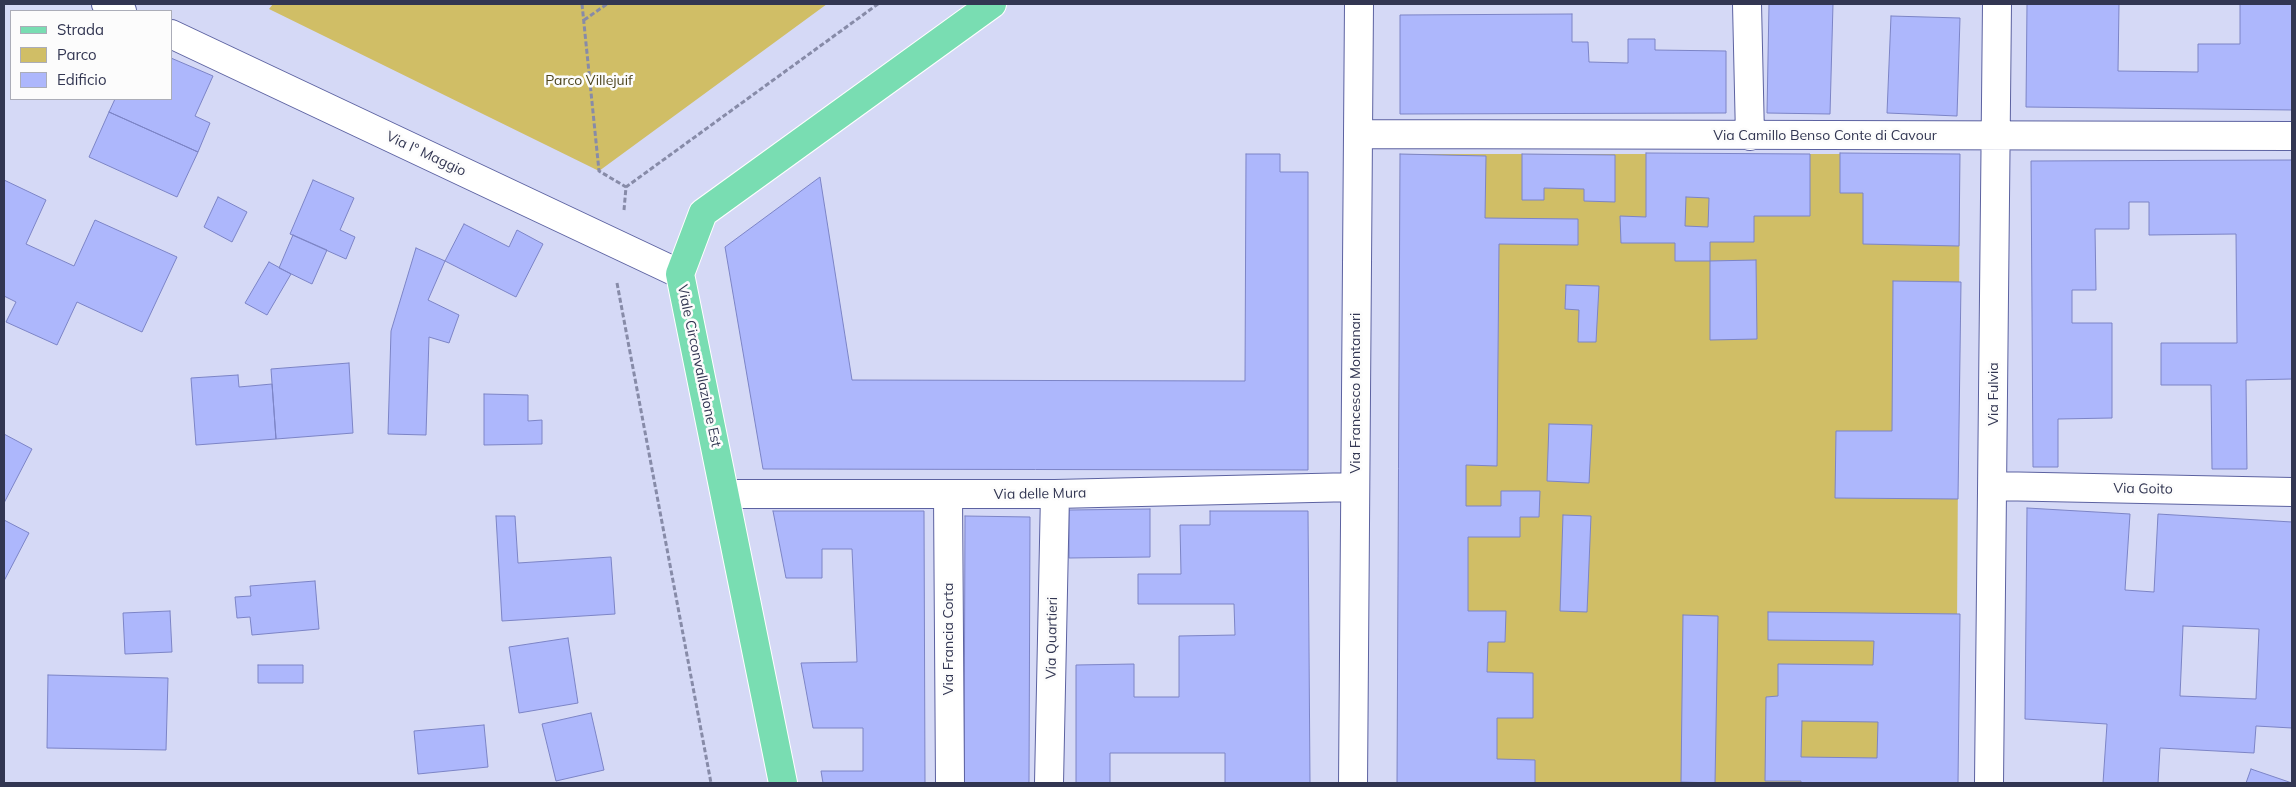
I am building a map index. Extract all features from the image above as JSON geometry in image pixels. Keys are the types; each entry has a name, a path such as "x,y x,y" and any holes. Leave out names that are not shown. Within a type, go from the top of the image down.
{"main road":[{"name":"Viale Circonvallazione Est","path":"783,783 680,274 703,213 992,4"}],"street":[{"path":"106,4 120,10"},
{"name":"Via Francesco Montanari","path":"1353,783 1359,4"},
{"path":"1746,4 1750,136"},
{"name":"Via Fulvia","path":"1989,783 1997,4"},
{"name":"Via I° Maggio","path":"172,34 680,274"},
{"name":"Via Camillo Benso Conte di Cavour","path":"1358,134 2292,136"},
{"name":"Via Goito","path":"1993,486 2292,492"},
{"name":"Via delle Mura","path":"725,494 1055,494 1355,487"},
{"name":"Via Quartieri","path":"1049,783 1055,494"},
{"name":"Via Francia Corta","path":"948,495 950,783"}],"path":[{"path":"582,4 599,171 626,187"},
{"path":"584,21 607,4"}],"green space":[{"name":"Parco Villejuif","path":"273,4 827,4 599,171 269,9"},
{"path":"1400,154 1960,154 1956,783 1397,783"}],"building":[{"path":"1769,4 1833,4 1830,114 1767,113"},
{"path":"2027,4 2119,4 2118,71 2198,72 2198,44 2240,44 2240,4 2292,4 2292,110 2026,107"},
{"path":"1572,14 1572,42 1588,42 1589,62 1628,63 1628,39 1655,39 1655,50 1726,51 1726,113 1400,114 1400,15"},
{"path":"1891,16 1960,18 1957,116 1887,113"},
{"path":"172,58 213,76 195,116 210,123 198,152 109,112 115,100 172,100"},
{"path":"109,112 198,152 177,197 89,157"},
{"path":"1646,153 1810,154 1810,216 1754,216 1754,242 1710,242 1710,261 1675,261 1675,243 1621,243 1620,216 1646,217","holes":["1686,197 1709,198 1708,227 1685,226"]},
{"path":"1840,153 1960,154 1959,246 1863,244 1863,193 1840,193"},
{"path":"1246,154 1280,154 1280,172 1308,172 1308,470 763,469 725,247 820,177 852,380 1245,381"},
{"path":"1400,154 1486,156 1485,218 1578,219 1578,245 1499,244 1497,466 1466,465 1466,506 1501,506 1501,491 1540,491 1539,517 1520,517 1520,537 1468,537 1468,611 1506,611 1505,642 1488,642 1487,672 1533,673 1533,718 1497,718 1497,759 1535,760 1535,783 1397,783"},
{"path":"1522,154 1615,155 1615,202 1584,201 1584,189 1544,188 1544,200 1522,200"},
{"path":"2292,160 2292,379 2246,380 2247,469 2212,469 2211,385 2161,385 2161,343 2237,343 2236,234 2149,235 2149,202 2129,202 2129,229 2095,229 2096,290 2072,290 2072,323 2112,323 2112,418 2058,419 2058,467 2033,467 2031,161"},
{"path":"4,180 46,200 26,244 74,266 95,220 177,257 142,332 77,302 57,345 6,322 16,302 4,296"},
{"path":"313,180 354,198 340,230 355,237 346,259 290,234"},
{"path":"218,197 247,212 232,242 204,227"},
{"path":"464,224 509,247 517,230 543,244 516,297 445,261"},
{"path":"293,235 327,250 312,284 279,268"},
{"path":"416,248 445,261 428,300 459,315 449,343 429,337 426,435 388,434 391,331"},
{"path":"1756,260 1757,339 1710,340 1710,261"},
{"path":"269,262 291,274 267,315 245,303"},
{"path":"1893,281 1961,282 1958,499 1835,498 1836,431 1892,431"},
{"path":"1566,285 1599,286 1596,342 1578,342 1579,310 1565,309"},
{"path":"349,363 353,433 276,439 271,369"},
{"path":"238,375 239,387 272,384 276,439 196,445 191,378"},
{"path":"484,394 528,395 528,421 542,420 542,444 484,445"},
{"path":"1549,424 1592,425 1589,483 1547,481"},
{"path":"4,434 32,449 4,503"},
{"path":"2027,508 2130,514 2125,590 2154,592 2158,514 2292,522 2292,728 2256,726 2254,753 2160,748 2158,783 2103,783 2107,724 2025,719","holes":["2183,626 2259,629 2256,699 2180,696"]},
{"path":"1150,509 1150,557 1069,558 1069,510"},
{"path":"773,511 924,511 925,783 823,783 821,771 863,771 863,728 813,728 801,663 857,662 852,549 822,549 822,578 786,578"},
{"path":"1210,511 1308,511 1310,783 1225,783 1225,753 1110,753 1110,783 1076,783 1076,665 1134,664 1134,697 1179,697 1179,636 1235,635 1234,604 1138,604 1138,574 1181,574 1180,525 1210,525"},
{"path":"1563,515 1591,516 1587,612 1560,611"},
{"path":"496,516 515,516 518,563 611,557 615,614 502,621"},
{"path":"965,516 1030,517 1029,783 964,783"},
{"path":"4,520 29,533 4,581"},
{"path":"315,581 319,629 252,635 250,617 237,618 235,597 251,596 250,586"},
{"path":"170,611 172,652 125,654 123,613"},
{"path":"1768,612 1960,614 1958,783 1801,783 1801,781 1765,781 1766,697 1778,696 1778,664 1873,665 1874,641 1768,640","holes":["1802,721 1878,722 1877,758 1801,757"]},
{"path":"1683,615 1718,616 1715,783 1681,782"},
{"path":"568,638 578,703 519,713 509,647"},
{"path":"258,665 303,665 303,683 258,683"},
{"path":"48,675 168,678 166,750 47,748"},
{"path":"591,713 604,770 556,781 542,724"},
{"path":"484,725 488,767 418,774 414,731"},
{"path":"2251,769 2292,783 2246,783"}]}
